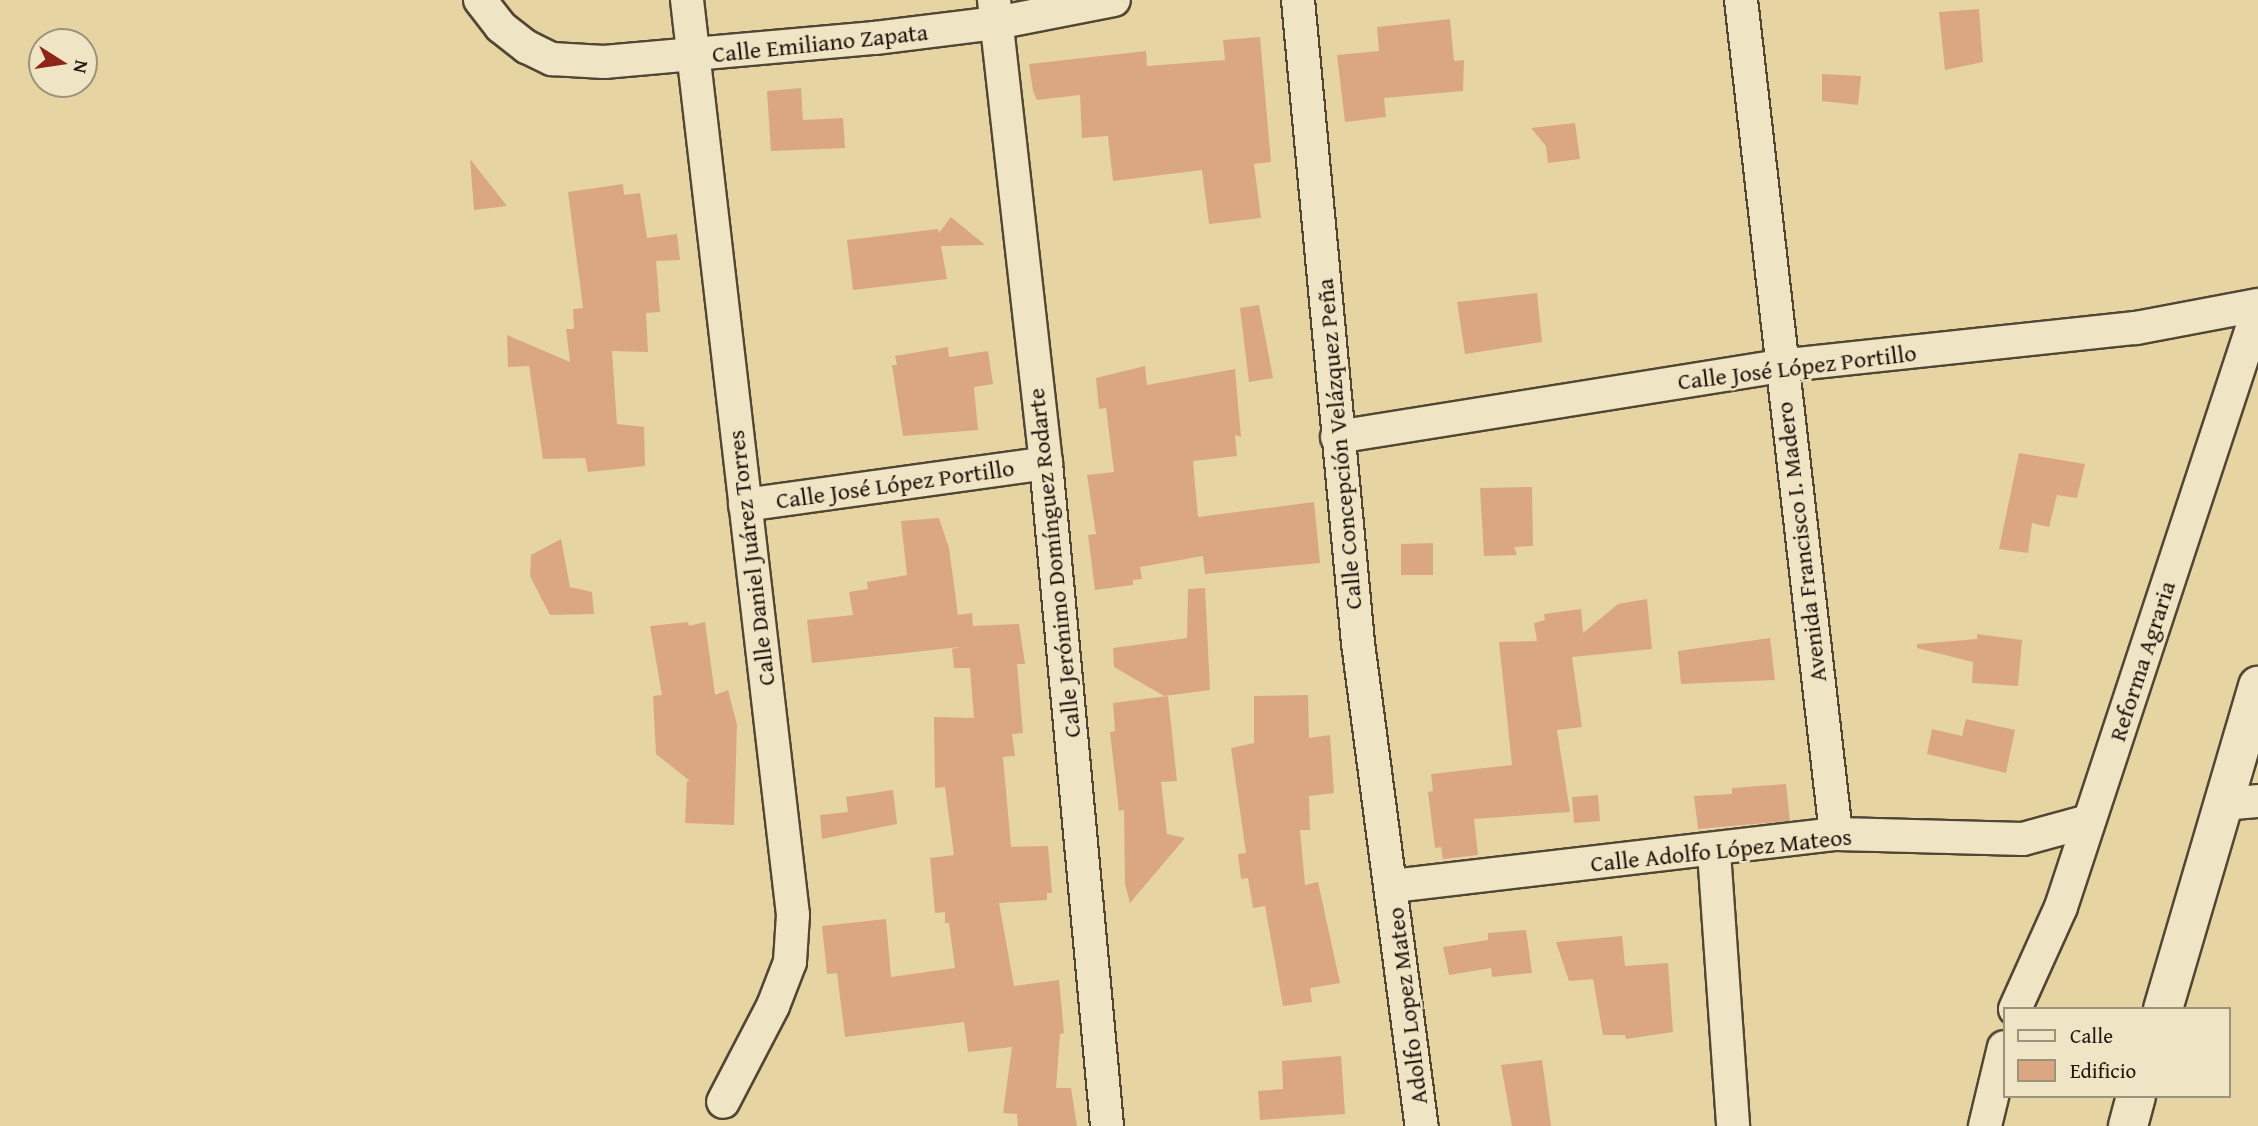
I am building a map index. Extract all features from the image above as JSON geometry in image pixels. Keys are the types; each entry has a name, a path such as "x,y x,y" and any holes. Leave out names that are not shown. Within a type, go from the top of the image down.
{"street":[{"name":"Calle Emiliano Zapata","path":"480,0 502,27 527,47 552,59 591,61 695,56 995,12 1114,0"},
{"name":"Calle Daniel Juárez Torres","path":"687,0 793,915 790,962 773,1006 723,1102"},
{"name":"Calle Concepción Velázquez Peña","path":"1298,0 1358,643 1393,886"},
{"name":"Avenida Francisco I. Madero","path":"1741,0 1779,366 1836,834"},
{"name":"Calle Jerónimo Domínguez Rodarte","path":"995,12 1046,463 1107,1126"},
{"name":"Calle José López Portillo","path":"1337,437 1779,366 2136,328 2258,308"},
{"name":"Reforma Agraria","path":"2016,1007 2061,907 2258,308"},
{"name":"Calle José López Portillo","path":"745,505 1046,463"},
{"path":"2164,1007 2241,802 2258,686"},
{"name":"Calle Adolfo López Mateos","path":"1393,886 1714,852 1836,834 2023,839 2089,821"},
{"path":"1714,852 1733,1126"},
{"name":"Adolfo Lopez Mateo","path":"1393,886 1422,1126"},
{"path":"1985,1126 2002,1055"},
{"path":"2127,1126 2135,1098"}],"building":[{"path":"1979,9 1983,62 1945,70 1939,12"},
{"path":"1450,19 1454,61 1464,60 1463,91 1384,98 1386,117 1345,122 1337,55 1379,51 1377,27"},
{"path":"1260,37 1271,162 1254,164 1261,218 1209,224 1202,170 1113,181 1108,136 1082,138 1080,95 1037,100 1033,91 1029,64 1146,51 1147,66 1225,60 1223,40"},
{"path":"1822,74 1861,76 1858,105 1822,101"},
{"path":"801,88 803,120 843,118 845,148 771,151 767,91"},
{"path":"1575,123 1580,159 1548,163 1546,146 1531,128"},
{"path":"470,159 507,206 474,210"},
{"path":"623,184 624,195 640,193 647,238 677,234 680,260 656,261 660,312 646,313 648,352 612,351 617,424 644,427 645,466 588,472 585,458 543,459 529,366 508,367 507,335 570,362 566,329 574,329 573,309 583,308 568,192"},
{"path":"951,217 985,245 941,246 947,279 853,290 847,240 938,229 939,233"},
{"path":"1537,293 1542,342 1465,354 1457,302"},
{"path":"1259,305 1273,378 1249,382 1240,308"},
{"path":"948,347 949,357 988,351 993,384 974,387 978,430 903,436 892,365 897,365 895,356"},
{"path":"1145,366 1147,385 1235,369 1241,437 1235,435 1237,456 1193,461 1198,517 1314,502 1320,563 1205,574 1203,556 1140,567 1142,579 1133,580 1133,585 1095,590 1088,535 1096,534 1087,475 1114,472 1106,408 1099,409 1096,378"},
{"path":"2019,453 2085,464 2077,498 2057,495 2049,527 2032,523 2028,553 1999,549"},
{"path":"1532,487 1533,546 1514,547 1517,555 1484,556 1480,488"},
{"path":"939,518 949,548 958,615 972,613 973,626 1019,624 1025,664 1017,664 1023,733 1012,734 1015,756 1003,757 1011,847 1048,846 1052,893 1047,893 1047,900 999,903 1014,986 1059,980 1064,1033 1060,1034 1056,1088 1071,1088 1077,1126 1018,1126 1017,1114 1003,1113 1012,1047 968,1052 964,1022 845,1037 837,973 827,974 822,926 886,919 891,977 955,968 945,912 935,913 930,858 954,855 945,787 935,788 934,717 974,718 970,668 954,668 952,649 960,647 812,663 807,620 853,615 849,592 868,589 867,582 907,575 901,521"},
{"path":"561,539 570,587 592,592 594,614 550,615 530,576 531,555"},
{"path":"1433,543 1433,575 1401,575 1401,544"},
{"path":"1205,588 1210,690 1164,696 1114,667 1113,648 1187,638 1188,589"},
{"path":"1647,599 1652,649 1572,657 1582,727 1557,730 1570,812 1474,819 1478,855 1443,859 1441,847 1435,848 1428,792 1433,791 1431,774 1512,765 1499,642 1537,641 1534,623 1545,620 1544,614 1581,609 1583,633 1618,604"},
{"path":"688,622 689,626 705,622 715,695 728,690 737,725 734,825 685,823 687,781 690,781 656,754 653,696 662,695 650,626"},
{"path":"1977,634 2022,640 2018,686 1972,683 1973,662 1917,648 1917,644 1977,639"},
{"path":"1770,638 1775,680 1681,684 1678,651"},
{"path":"1308,695 1309,738 1330,735 1334,793 1309,796 1310,830 1300,830 1305,885 1318,882 1340,983 1310,988 1312,1002 1283,1006 1265,906 1253,908 1248,878 1241,879 1238,854 1246,853 1231,748 1254,743 1254,696"},
{"path":"1168,696 1177,781 1161,782 1167,834 1185,838 1130,903 1125,884 1124,810 1119,811 1110,732 1115,731 1113,703"},
{"path":"1966,719 2015,730 2006,773 1927,754 1932,729 1962,736"},
{"path":"1786,784 1790,821 1698,829 1694,796 1732,794 1732,788"},
{"path":"893,790 897,824 822,839 820,815 848,812 846,797"},
{"path":"1598,795 1600,821 1574,823 1572,797"},
{"path":"1526,930 1532,973 1492,977 1491,968 1449,975 1443,947 1488,940 1488,933"},
{"path":"1622,936 1625,966 1668,963 1673,1032 1626,1039 1625,1035 1603,1035 1593,979 1569,981 1556,942"},
{"path":"1341,1056 1345,1114 1260,1120 1258,1091 1283,1089 1282,1061"},
{"path":"1542,1060 1551,1126 1512,1126 1501,1065"}]}
